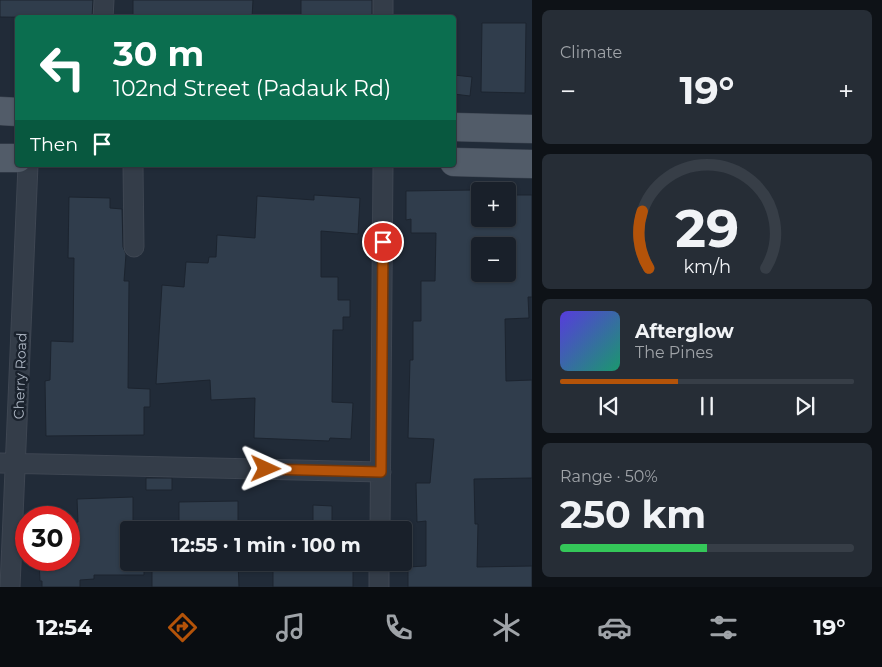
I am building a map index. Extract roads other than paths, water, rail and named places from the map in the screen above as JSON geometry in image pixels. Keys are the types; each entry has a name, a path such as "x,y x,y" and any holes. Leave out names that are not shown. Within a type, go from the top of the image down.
{"main road":[{"path":"0,111 15,112"},
{"path":"456,127 532,129"},
{"path":"0,158 15,158"},
{"path":"456,162 532,164"}],"street":[{"path":"103,15 104,0"},
{"path":"383,0 383,15"},
{"name":"Cherry Road","path":"10,587 8,463 28,167"},
{"path":"133,167 134,247"},
{"path":"380,521 383,167"},
{"path":"8,463 381,472"},
{"path":"379,571 379,587"}]}
